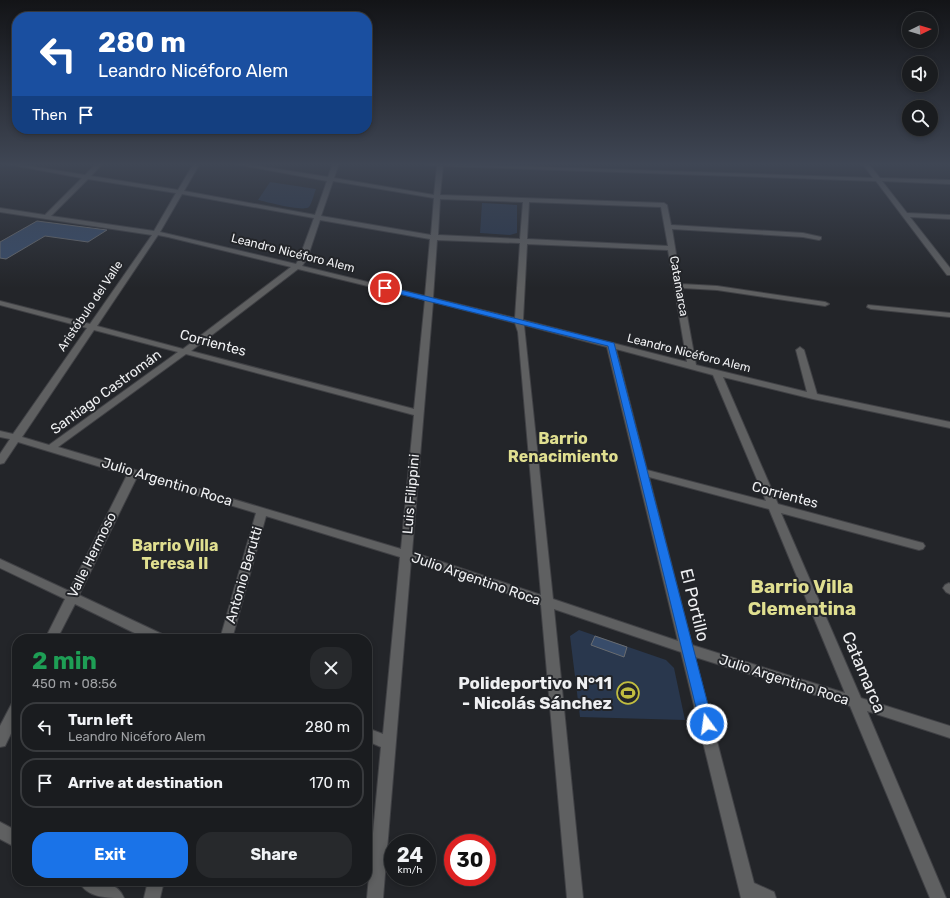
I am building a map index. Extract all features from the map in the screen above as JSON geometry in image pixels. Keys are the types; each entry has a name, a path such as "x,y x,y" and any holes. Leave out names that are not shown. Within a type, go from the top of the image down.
{"street":[{"path":"46,217 58,205"},
{"name":"Aristóbulo del Valle","path":"0,461 156,233 172,205"},
{"path":"251,205 434,238 672,248"},
{"name":"Santiago Castromán","path":"51,448 185,351 298,266 303,259 322,205"},
{"name":"Luis Filippini","path":"375,898 436,205"},
{"path":"526,205 519,321 522,332 575,898"},
{"name":"Catamarca","path":"661,205 664,205 692,367"},
{"path":"898,205 950,273"},
{"name":"Leandro Nicéforo Alem","path":"0,210 156,233 298,266 519,321 692,367 813,396 950,425"},
{"path":"905,215 950,217"},
{"path":"668,227 803,235 819,238"},
{"path":"939,259 950,259"},
{"path":"679,286 717,288 825,304"},
{"name":"Corrientes","path":"0,302 418,413"},
{"path":"871,307 950,315"},
{"name":"El Portillo","path":"611,345 644,472 748,893"},
{"path":"800,350 813,396"},
{"name":"Catamarca","path":"718,373 938,898"},
{"name":"Julio Argentino Roca","path":"0,434 134,472 405,554 688,650 950,732"},
{"name":"Valle Hermoso","path":"54,634 134,472"},
{"name":"Corrientes","path":"644,472 919,546"},
{"name":"Antonio Berutti","path":"227,634 262,511"},
{"path":"0,563 149,634"},
{"path":"0,742 12,717"},
{"path":"372,736 388,744"},
{"path":"0,830 12,837"},
{"path":"96,886 116,898"},
{"path":"152,898 155,886"},
{"path":"748,893 768,898"}],"shaded area":[{"path":"281,205 310,205 309,207 305,208 293,208"},
{"path":"482,205 517,205 517,233 510,235 480,233"},
{"name":"Polideportivo N°11 - Nicolás Sánchez","path":"579,630 666,660 674,668 685,720 580,717 570,636"}],"building":[{"path":"37,221 107,230 88,242 45,236 6,259 0,258 0,242"},
{"path":"595,636 627,647 624,657 591,645"}],"place":[{"name":"Polideportivo N°11 - Nicolás Sánchez","path":"628,693"}],"district":[{"name":"Barrio Renacimiento","path":"563,447"},
{"name":"Barrio Villa Teresa II","path":"175,554"},
{"name":"Barrio Villa Clementina","path":"802,597"}],"route":[{"path":"385,288 611,345 707,724"}]}
